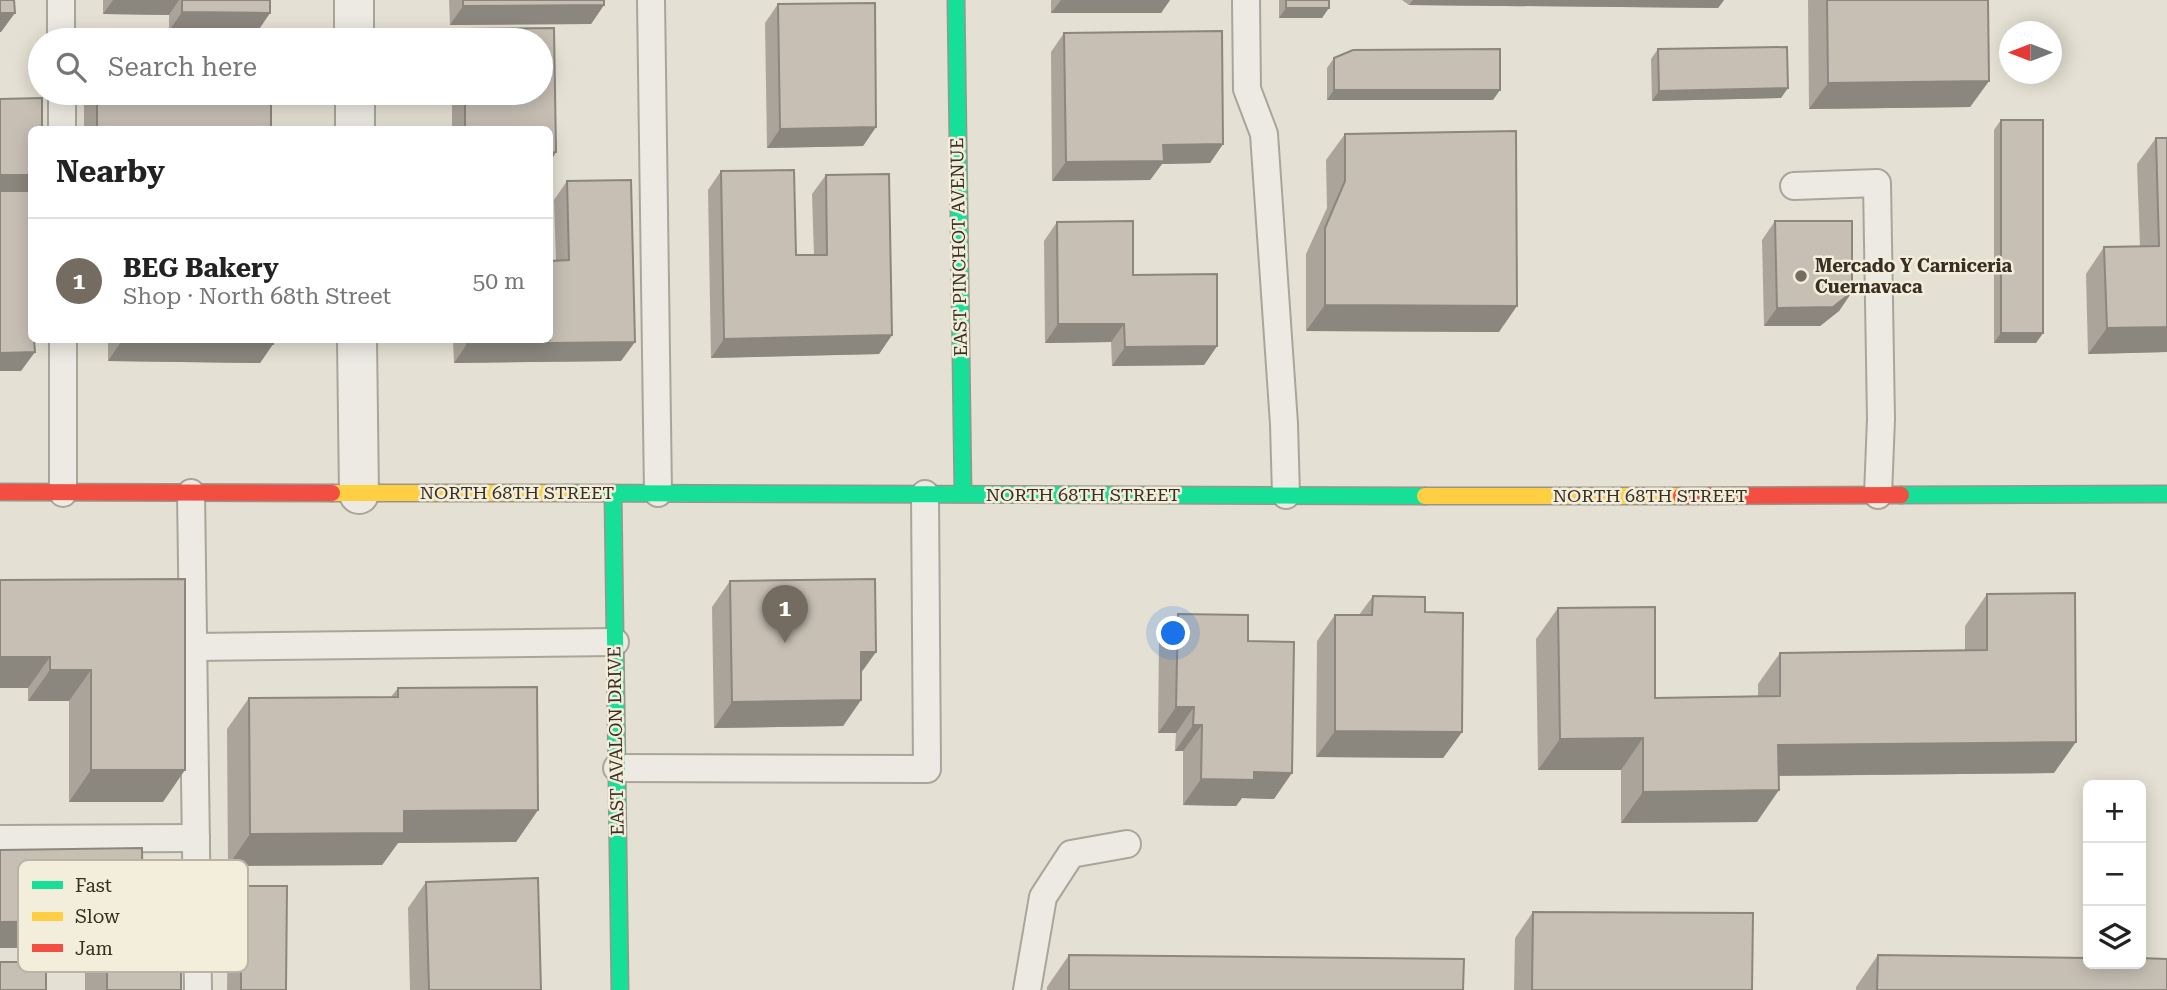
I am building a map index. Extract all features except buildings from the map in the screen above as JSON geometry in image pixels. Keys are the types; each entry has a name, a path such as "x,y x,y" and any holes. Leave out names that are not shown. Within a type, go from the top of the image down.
{"main road":[{"name":"EAST PINCHOT AVENUE","path":"956,0 963,494"},
{"name":"NORTH 68TH STREET","path":"0,492 2167,494"},
{"name":"EAST AVALON DRIVE","path":"613,493 620,990"}],"street":[{"path":"354,0 354,28"},
{"path":"355,105 355,126"},
{"path":"358,343 359,494"}],"lane":[{"path":"61,0 61,28"},
{"path":"651,0 658,493"},
{"path":"1245,0 1247,89 1264,134 1284,424 1286,495"},
{"path":"62,105 62,126"},
{"path":"1794,186 1877,183 1881,419 1878,495"},
{"path":"62,343 63,493"},
{"path":"191,493 197,860"},
{"path":"617,768 927,769 925,494"},
{"path":"194,647 615,642"},
{"path":"0,839 197,838"},
{"path":"1027,990 1043,897 1071,854 1127,844"},
{"path":"198,972 198,990"}],"traffic: fast":[{"path":"956,0 963,494"},
{"path":"567,493 1425,496"},
{"path":"613,493 620,990"},
{"path":"1901,495 2167,494"}],"traffic: slow":[{"path":"332,493 567,493"},
{"path":"1425,496 1681,496"}],"traffic: jam":[{"path":"0,492 332,493"},
{"path":"1681,496 1901,495"}],"place":[{"name":"Mercado Y Carniceria Cuernavaca","path":"1801,276"},
{"name":"BEG Bakery","path":"785,643"}]}
